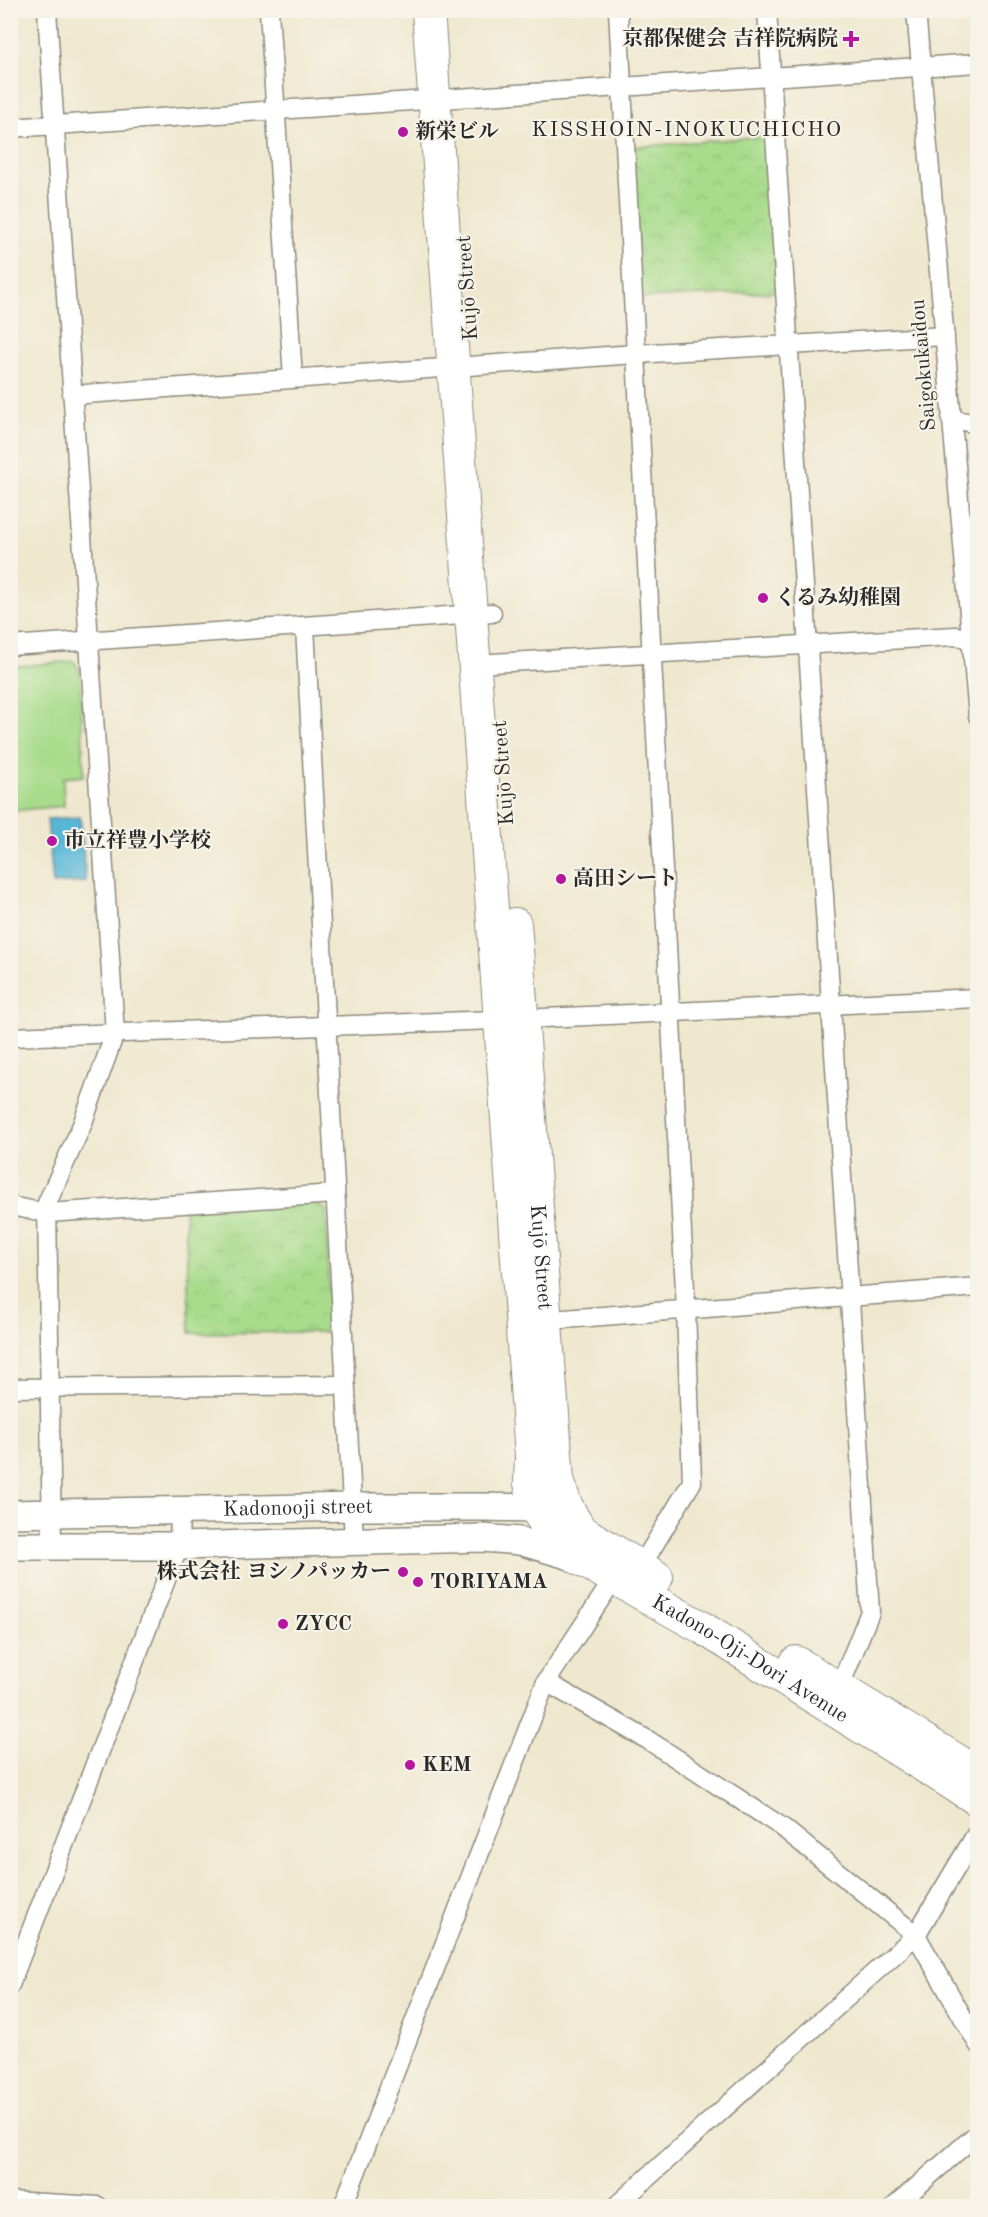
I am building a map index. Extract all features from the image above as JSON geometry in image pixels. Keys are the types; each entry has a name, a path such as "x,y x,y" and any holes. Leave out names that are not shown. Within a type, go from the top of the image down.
{"highway":[{"name":"Kujō Street","path":"428,10 445,100"},
{"name":"Kujō Street","path":"448,10 445,100 533,1321 558,1479 579,1544"},
{"name":"Kujō Street","path":"533,1321 530,1483 535,1508"},
{"name":"Kadono-Oji-Dori Avenue","path":"535,1508 552,1534 579,1544 628,1577 834,1699 978,1773"},
{"name":"Kadono-Oji-Dori Avenue","path":"834,1699 978,1800"}],"main road":[{"path":"482,1538 515,1532 527,1522 558,1479"},
{"name":"Kadonooji street","path":"10,1514 352,1507 535,1508"},
{"name":"Kadonooji street","path":"10,1546 179,1546 482,1538 579,1544"}],"street":[{"path":"47,10 115,1034 82,1125 47,1203 52,1546"},
{"path":"268,10 293,378"},
{"path":"344,2206 546,1682 628,1577 692,1482 671,1010 618,10"},
{"path":"766,10 870,1612 834,1699"},
{"name":"Saigokukaidou","path":"916,10 951,419 974,639 978,716"},
{"path":"10,128 445,100 622,85 978,63"},
{"path":"72,395 635,354 945,336"},
{"path":"951,419 978,424"},
{"path":"10,646 482,614"},
{"path":"304,627 354,1540"},
{"path":"486,664 652,655 807,643 955,636 974,639"},
{"path":"10,1037 511,1019 671,1010 978,998"},
{"path":"10,1206 47,1213 335,1194"},
{"path":"533,1321 978,1287"},
{"path":"10,1388 345,1385"},
{"path":"10,1985 179,1546 180,1511"},
{"path":"546,1682 648,1740 782,1827 916,1935 978,2044"},
{"path":"616,2206 916,1935 978,1831"},
{"path":"895,2206 978,2133"},
{"path":"10,2201 98,2206"}],"green space":[{"path":"768,136 777,292 639,298 633,147"},
{"path":"73,661 80,669 84,776 63,778 64,806 11,811 11,667"},
{"path":"316,1203 326,1210 330,1332 190,1333 185,1209"}],"water":[{"path":"80,817 86,882 53,884 47,819"}],"place":[{"name":"京都保健会 吉祥院病院","path":"851,39"},
{"name":"新栄ビル","path":"403,132"},
{"name":"くるみ幼稚園","path":"763,598"},
{"name":"市立祥豊小学校","path":"52,841"},
{"name":"高田シート","path":"561,879"},
{"name":"株式会社 ヨシノパッカー","path":"403,1572"},
{"name":"TORIYAMA","path":"418,1582"},
{"name":"ZYCC","path":"283,1624"},
{"name":"KEM","path":"410,1765"}],"district":[{"name":"KISSHOIN-INOKUCHICHO","path":"687,130"}]}
